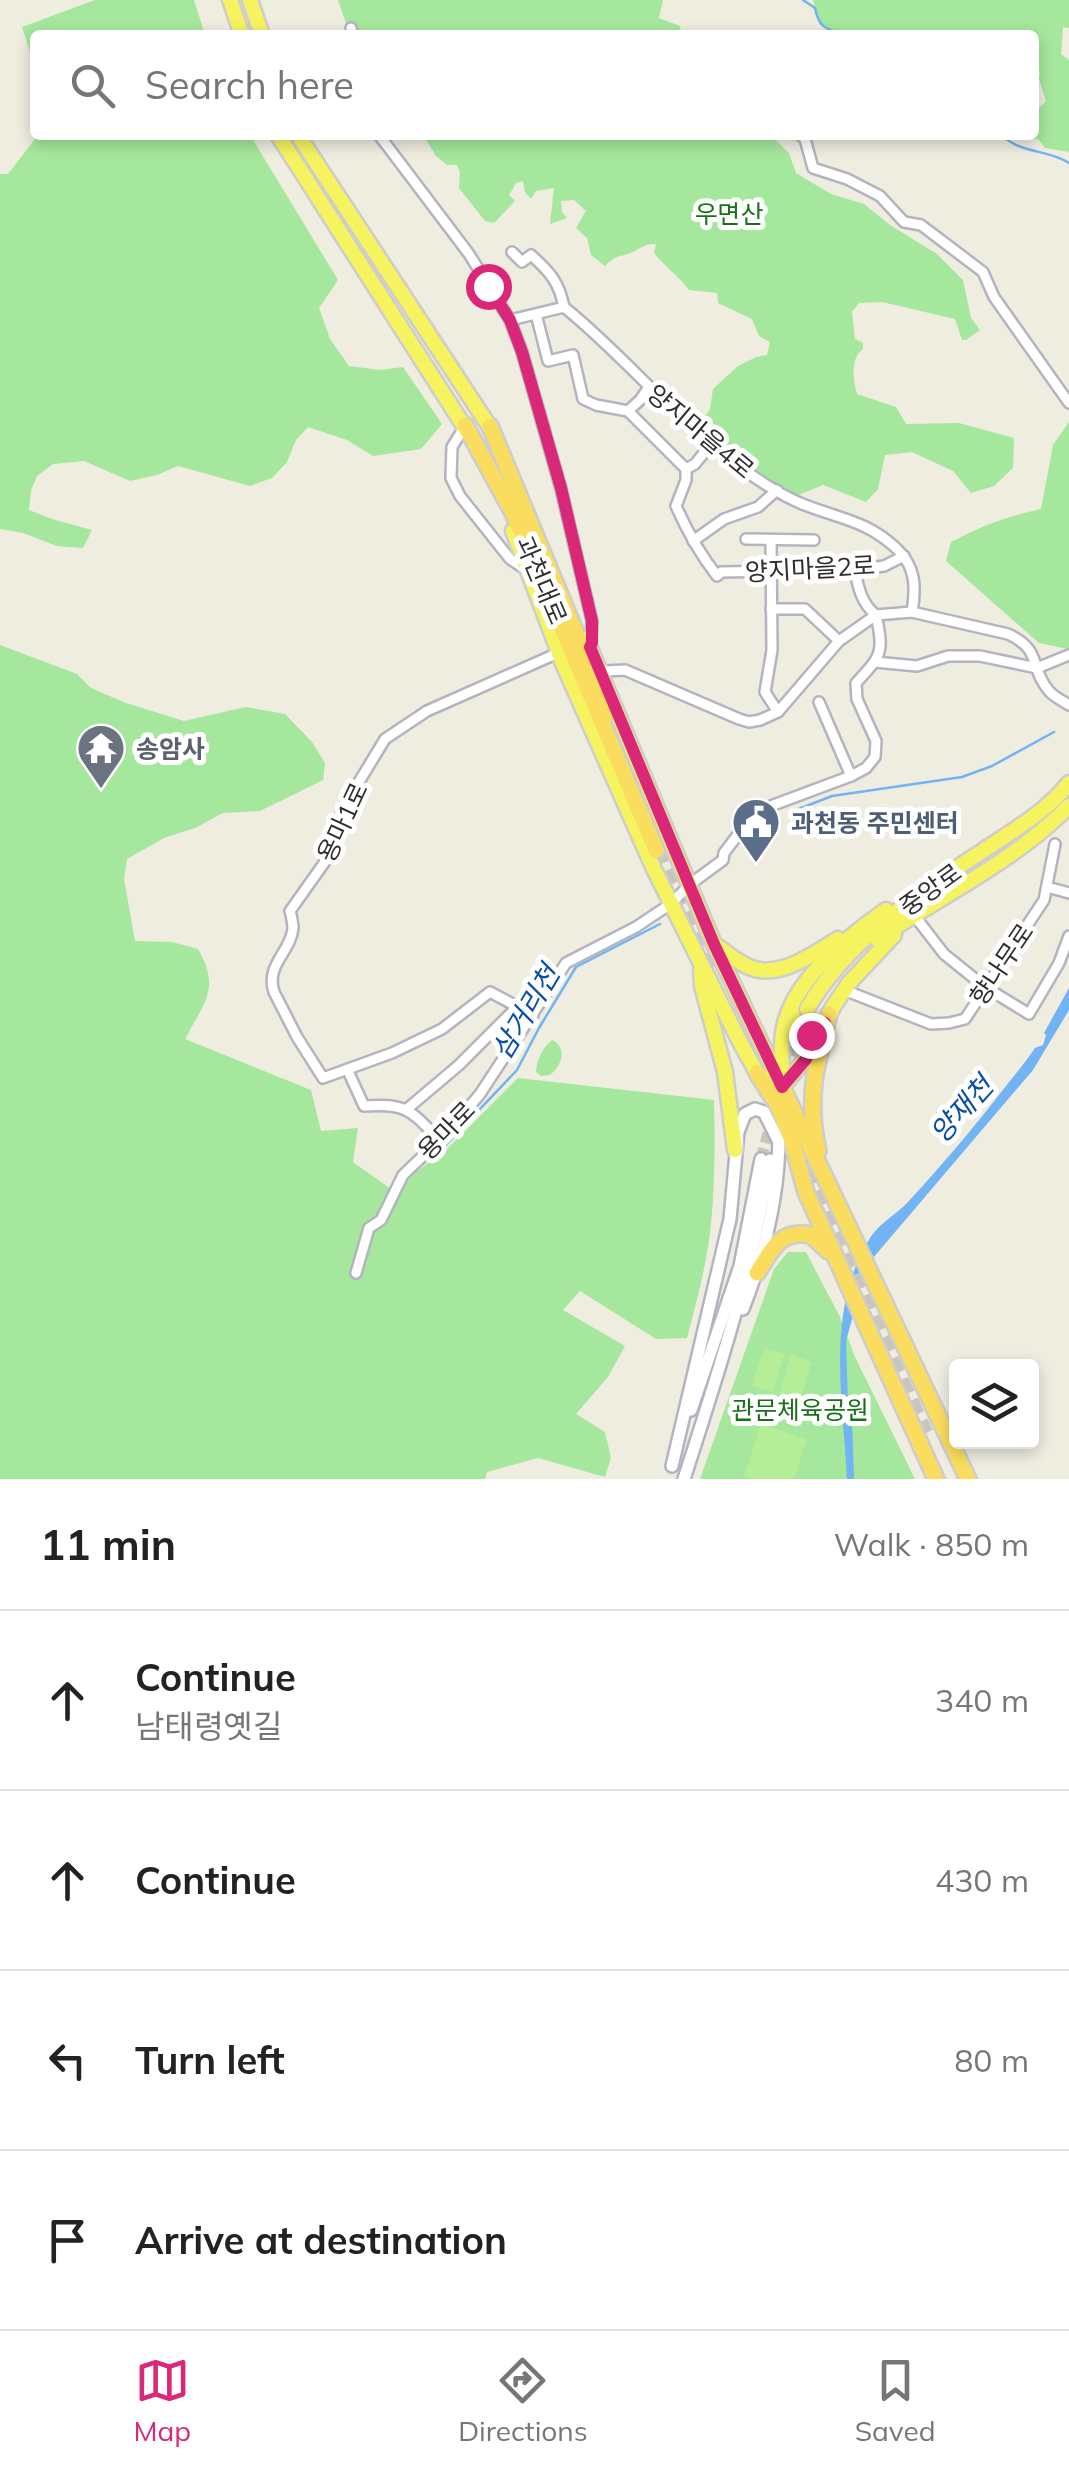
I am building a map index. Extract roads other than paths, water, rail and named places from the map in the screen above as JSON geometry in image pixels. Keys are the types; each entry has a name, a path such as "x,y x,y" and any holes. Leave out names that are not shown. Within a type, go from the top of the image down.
{"highway":[{"name":"과천대로","path":"465,426 514,512 659,848 490,426"},
{"path":"819,1015 811,1100 822,1169"},
{"path":"757,1073 778,1106 792,1138 806,1192 936,1479"},
{"path":"782,1087 968,1479"},
{"path":"757,1273 776,1245 792,1234 816,1238 837,1262"},
{"path":"860,1311 860,1294 866,1288 873,1289 887,1308"},
{"path":"947,1479 930,1431 957,1479"}],"main road":[{"path":"230,0 240,30"},
{"path":"250,0 260,30"},
{"path":"281,140 465,426 517,539 558,653 652,867 757,1073 770,1084 782,1087"},
{"path":"301,140 502,446 714,944 782,1087"},
{"name":"중앙로","path":"928,898 1048,805 1069,784"},
{"name":"중앙로","path":"819,1015 827,978 858,944 1040,832 1069,806"},
{"path":"782,1087 806,1059 819,1015 878,950 917,919 928,898"},
{"path":"778,1106 783,1031 791,1006 823,962 866,925 891,907 928,898"},
{"path":"714,944 748,967 771,970 790,966 866,925"},
{"path":"700,959 702,986 725,1072 736,1150"},
{"path":"791,1006 794,1026 802,1034 816,1033 819,1015"}],"street":[{"path":"383,140 469,254 510,320 561,488 592,621 590,647"},
{"path":"805,140 813,168 880,196 904,222 921,226 983,272 994,298 1069,403"},
{"path":"510,320 564,308 560,286 546,268 531,254 522,262 512,252"},
{"name":"양지마을4로","path":"564,308 738,466 795,501 860,522 904,556"},
{"path":"536,314 548,361 573,355 583,399 628,411 686,469 676,506 694,541 724,519 758,506 777,490"},
{"path":"628,411 649,388"},
{"path":"465,426 452,447 451,478 460,496 510,560 528,570"},
{"path":"686,469 711,444"},
{"path":"746,540 814,540"},
{"path":"771,540 772,650 765,692 778,712"},
{"name":"양지마을2로","path":"694,541 717,576 721,572 855,570 884,566 904,556"},
{"path":"904,556 916,588 912,612"},
{"path":"820,702 851,776 866,768 875,757 876,741 857,698 856,683 875,662 882,643 876,616 858,592 855,570"},
{"path":"771,608 805,609 839,641"},
{"path":"597,664 604,671 624,670 750,722 778,712 839,641 876,616 912,612 1022,640 1049,691 1069,705"},
{"name":"용마1로","path":"348,1071 324,1078 297,1037 271,984 272,972 293,932 290,910 334,849 342,810 385,738 427,711 558,653"},
{"path":"875,662 918,666 948,656 980,656 1037,668 1069,655"},
{"name":"용마로","path":"356,1273 369,1228 381,1220 402,1176 480,1094 566,963 636,928 672,903 723,860 746,824 768,806 851,776"},
{"name":"향나무로","path":"844,990 931,1024 966,1019 1044,900 1055,844"},
{"path":"1047,887 1069,893"},
{"path":"917,919 944,954 985,987 1029,1014 1059,963 1069,936"},
{"path":"439,1140 407,1108 364,1106 348,1071 442,1029 490,992 533,1015"},
{"path":"407,1108 516,1008"},
{"path":"672,1466 730,1219 742,1120 755,1109 778,1106 778,1162 766,1239 723,1359"},
{"path":"755,1109 765,1113 779,1142"},
{"path":"668,1479 740,1266 766,1159 756,1236 723,1359 684,1479"}],"water":[{"path":"1069,988 1069,1010 1033,1070 867,1265 846,1341 854,1474 854,1479 847,1479 840,1356 847,1295 856,1266 874,1233 904,1206 1035,1048 1043,1045 1044,1033"}],"waterway":[{"path":"803,0 815,8 825,27 832,30"},
{"path":"1008,140 1069,163"},
{"name":"삼거리천","path":"791,812 832,796 962,777 992,766 1054,732"},
{"name":"삼거리천","path":"420,1165 440,1151 517,1070 576,967 660,924"}],"tunnel":[{"path":"656,850 711,969"},
{"path":"785,1071 807,1009"},
{"path":"761,1159 772,1118"},
{"path":"805,1171 926,1433"}],"place":[{"name":"송암사","path":"101,790"},
{"name":"과천동 주민센터","path":"756,864"}],"park label":[{"name":"우면산","path":"729,213"},
{"name":"관문체육공원","path":"800,1409"}],"water label":[{"name":"양재천","path":"961,1109"}]}
